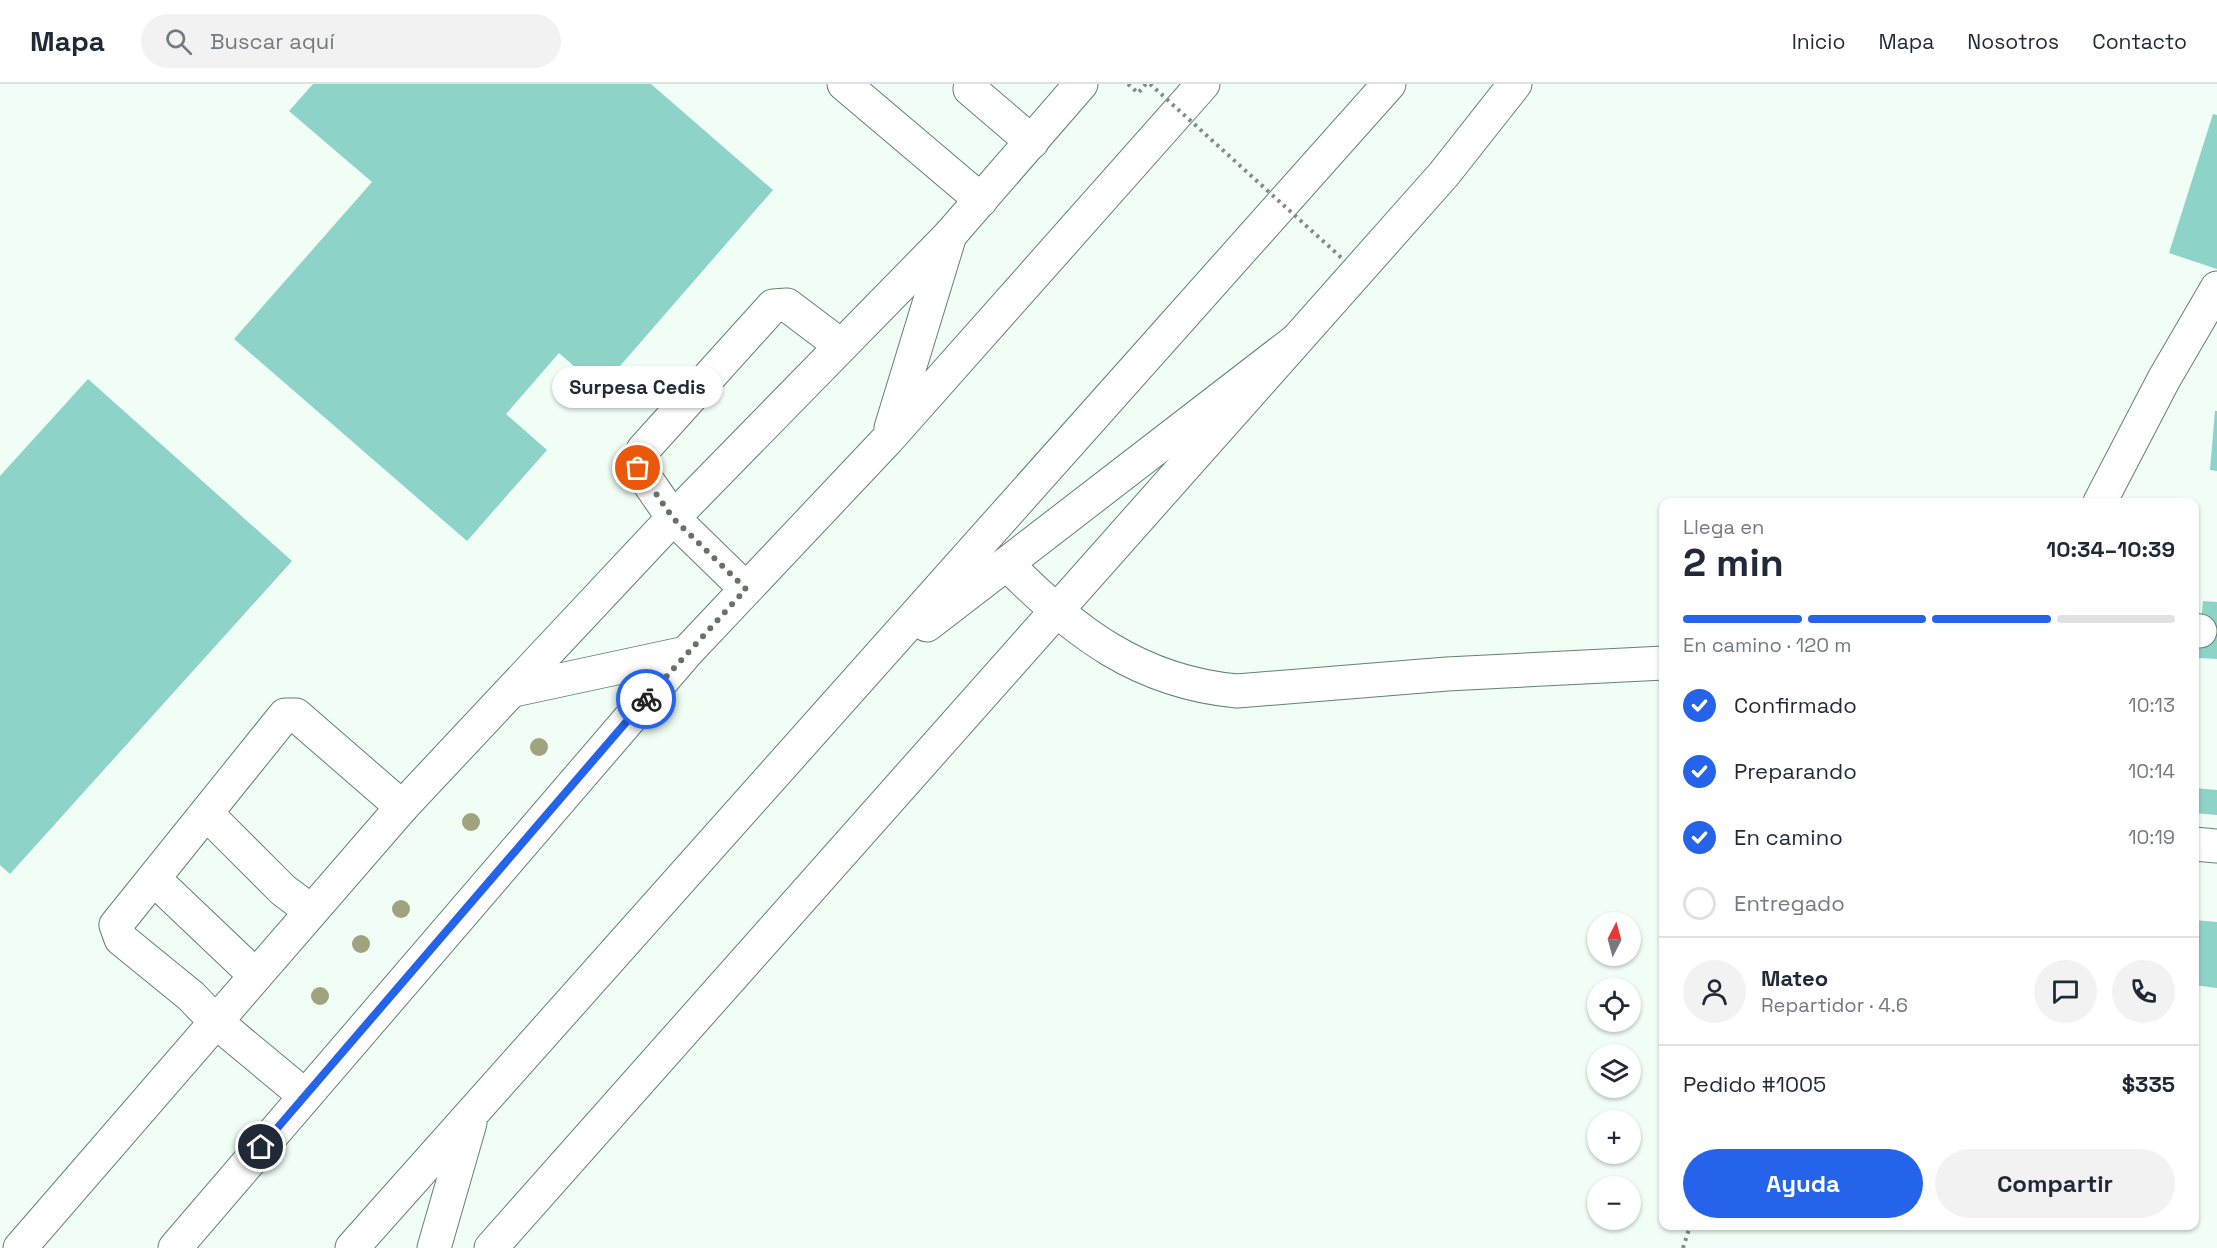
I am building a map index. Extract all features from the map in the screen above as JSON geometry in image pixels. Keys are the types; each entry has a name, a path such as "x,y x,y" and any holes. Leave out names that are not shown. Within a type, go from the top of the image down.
{"main road":[{"path":"844,84 981,200"},
{"path":"974,84 970,89 1032,142"},
{"path":"20,1248 402,807 673,518 950,235 1081,84"},
{"path":"175,1248 205,1233 304,1095 686,653 888,439 1203,84"},
{"path":"352,1248 1389,84"},
{"path":"491,1248 1443,174 1515,84"},
{"path":"888,439 950,235"},
{"path":"2102,498 2164,379 2217,288"},
{"path":"746,589 673,518 638,468 643,450 773,306 788,304 840,345"},
{"path":"864,673 1294,342"},
{"path":"1007,564 1056,611 1120,657 1161,676 1203,688 1237,691 1447,674 1659,663"},
{"path":"514,690 686,653"},
{"path":"304,1095 214,1022 190,996 121,939 116,925 285,715 296,715 402,807"},
{"path":"207,813 283,890 311,911"},
{"path":"2199,844 2217,846"},
{"path":"154,879 255,975"},
{"path":"434,1248 472,1114"}],"path":[{"path":"1128,84 1138,93 1148,84 1345,261"},
{"path":"1683,1248 1689,1230"}],"building":[{"path":"313,84 651,84 773,190 600,389 559,353 506,414 547,450 467,541 234,339 372,182 289,111"},
{"path":"2213,114 2217,115 2217,269 2169,253"},
{"path":"88,379 292,561 10,874 0,865 0,476"},
{"path":"2215,411 2217,411 2217,471 2210,470"},
{"path":"2203,601 2217,602 2217,659 2199,658"},
{"path":"2199,788 2217,790 2217,815 2199,813"},
{"path":"2199,920 2217,922 2217,988 2199,986"}],"way so far":[{"path":"638,468 673,518 746,589 646,699"}],"place":[{"name":"Surpesa Cedis","path":"638,468"}],"route":[{"path":"261,1147 646,699"}]}
